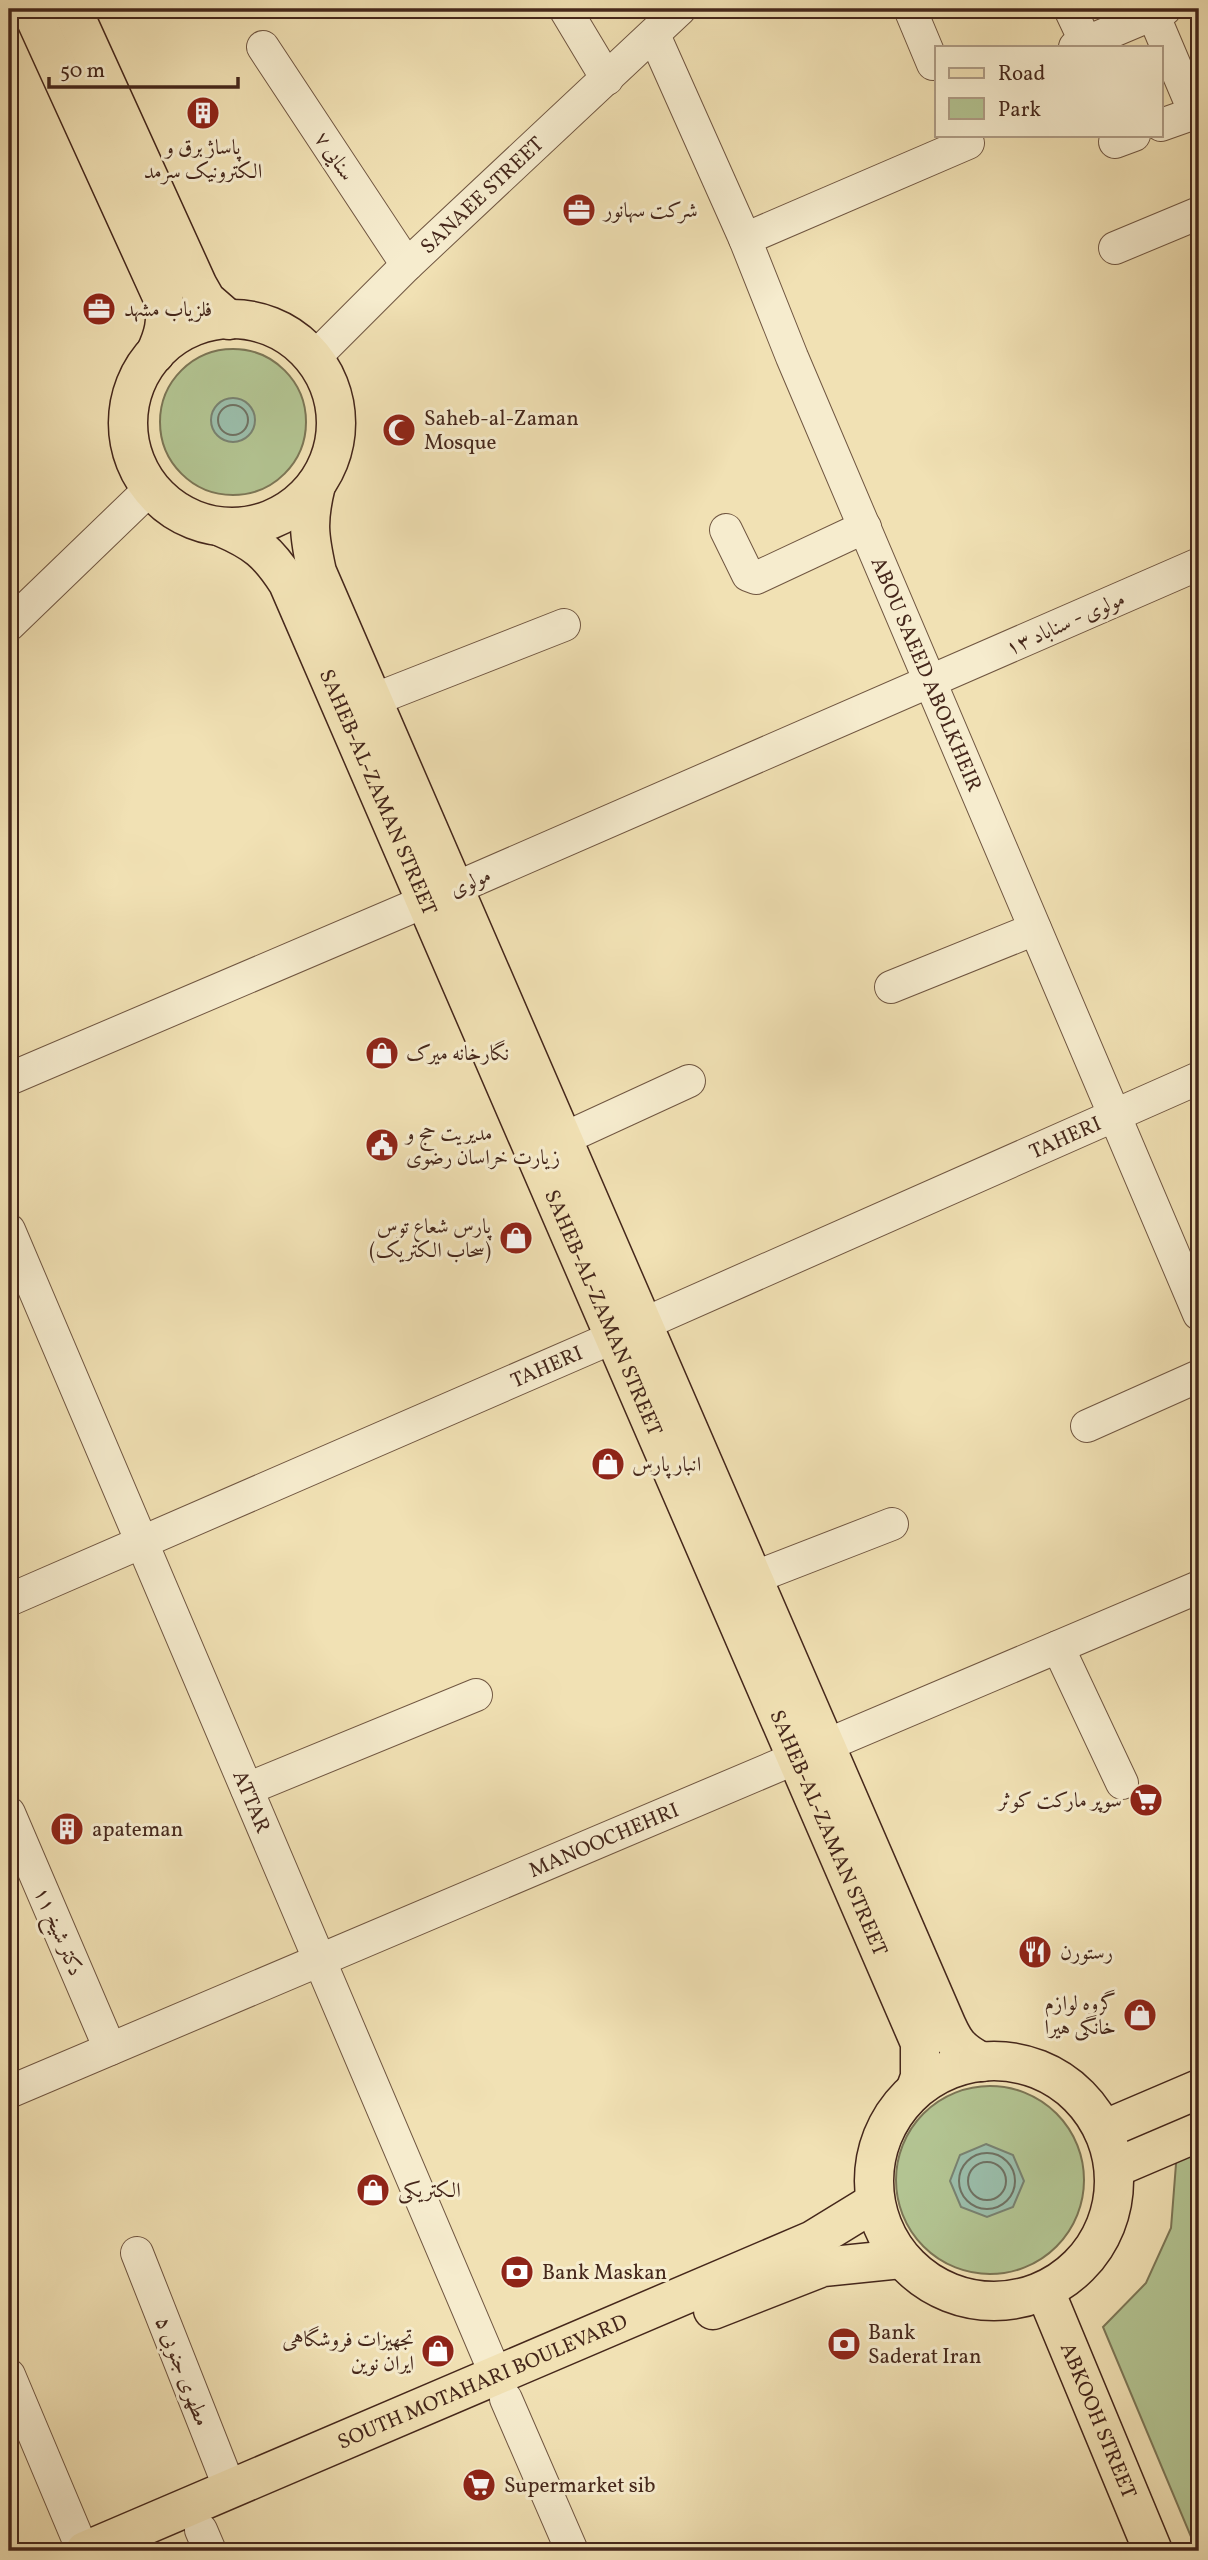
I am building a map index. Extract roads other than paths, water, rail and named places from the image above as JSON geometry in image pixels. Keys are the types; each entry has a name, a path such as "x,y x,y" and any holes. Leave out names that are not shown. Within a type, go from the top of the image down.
{"main road":[{"path":"31,9 164,301 164,336 155,354"},
{"path":"72,9 198,286 206,300 229,320"},
{"path":"216,320 229,320 270,326 294,339 314,358 328,382 335,408 336,435 329,461 316,485 298,505 274,519 248,526 221,527 183,514 171,507 151,488 137,465 129,439 128,412 135,385 148,361 167,342 190,328 216,320"},
{"name":"SAHEB-AL-ZAMAN STREET","path":"316,485 310,511 309,536 317,572 373,699 440,895 810,1751 955,2043 965,2053 982,2062"},
{"name":"SAHEB-AL-ZAMAN STREET","path":"221,527 244,537 272,557 288,583 563,1139 628,1330 753,1577 810,1751 920,2043 920,2077 916,2088"},
{"path":"1004,2061 1035,2067 1063,2082 1086,2104 1103,2130 1117,2167 1107,2223 1093,2251 1072,2274 1045,2291 1015,2300 984,2301 953,2295 925,2280 901,2259 884,2232 874,2202 873,2170 880,2140 894,2112 916,2088 943,2071 972,2062 982,2062 1004,2061"},
{"path":"1103,2130 1199,2089"},
{"path":"1117,2167 1199,2132"},
{"name":"SOUTH MOTAHARI BOULEVARD","path":"151,2551 205,2541 501,2387 813,2240 874,2202"},
{"name":"SOUTH MOTAHARI BOULEVARD","path":"84,2551 230,2489 822,2267 901,2259"},
{"name":"ABKOOH STREET","path":"1045,2291 1153,2551"}],"street":[{"path":"565,9 607,79"},
{"name":"SANAEE STREET","path":"314,358 407,265 680,9"},
{"path":"910,9 933,64"},
{"path":"1070,9 1081,45 1159,11 1195,113 1162,125"},
{"name":"ABOU SAEED ABOLKHEIR","path":"654,35 745,239 864,527 1199,1314"},
{"name":"سنایی ۷","path":"263,47 407,265"},
{"path":"745,239 968,143"},
{"path":"1115,248 1199,213"},
{"path":"9,625 151,488"},
{"path":"726,530 748,575 756,578 864,527"},
{"name":"مولوی - سناباد ۱۳","path":"930,681 1199,564"},
{"path":"373,699 564,625"},
{"name":"مولوی","path":"9,1079 930,681"},
{"path":"891,987 1035,929"},
{"name":"TAHERI","path":"9,1600 1199,1078"},
{"path":"563,1139 689,1082"},
{"name":"ATTAR","path":"9,1230 572,2551"},
{"path":"1087,1426 1199,1376"},
{"path":"753,1577 892,1524"},
{"name":"MANOOCHEHRI","path":"9,2092 1199,1587"},
{"path":"1058,1647 1122,1783"},
{"path":"247,1789 477,1695"},
{"name":"دکتر شیخ ۱۱","path":"9,1813 110,2049"},
{"name":"مطهری جنوبی ۵","path":"137,2253 230,2489"},
{"path":"9,2375 84,2551"}],"water":[{"path":"233,398 242,399 249,404 254,411 254,429 249,436 242,441 233,442 224,441 217,436 212,429 211,420 212,411 217,404 224,399"},
{"path":"986,2144 1013,2155 1024,2181 1013,2207 987,2217 961,2207 950,2181 960,2155"}],"place":[{"name":"پاساژ برق و الکترونیک سرمد","path":"203,113"},
{"name":"شرکت سهانور","path":"579,210"},
{"name":"فلزیاب مشهد","path":"99,309"},
{"name":"Saheb-al-Zaman Mosque","path":"399,430"},
{"name":"نگارخانه میرک","path":"382,1053"},
{"name":"مدیریت حج و زیارت خراسان رضوی","path":"382,1145"},
{"name":"پارس شعاع توس (سحاب الکتریک)","path":"516,1238"},
{"name":"انبار پارس","path":"608,1464"},
{"name":"سوپر مارکت کوثر","path":"1146,1800"},
{"name":"apateman","path":"67,1829"},
{"name":"رستورن","path":"1035,1952"},
{"name":"گروه لوازم خانگی هیرا","path":"1140,2015"},
{"name":"الکتریکی","path":"373,2190"},
{"name":"Bank Maskan","path":"517,2272"},
{"name":"Bank Saderat Iran","path":"844,2344"},
{"name":"تجهیزات فروشگاهی ایران نوین","path":"438,2351"},
{"name":"Supermarket sib","path":"479,2485"}]}
